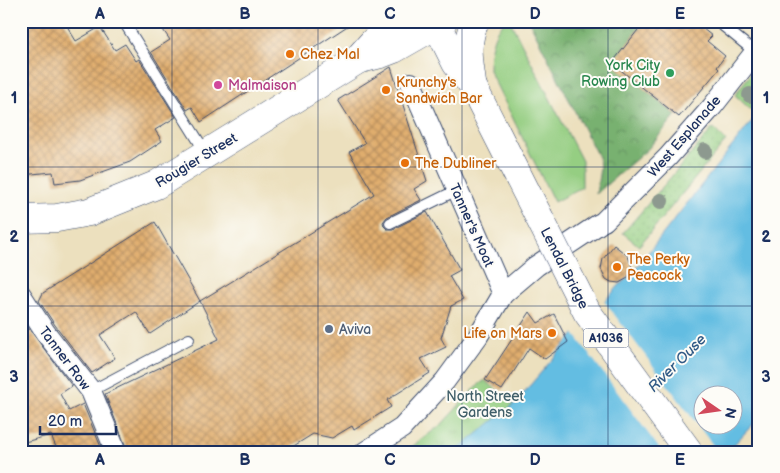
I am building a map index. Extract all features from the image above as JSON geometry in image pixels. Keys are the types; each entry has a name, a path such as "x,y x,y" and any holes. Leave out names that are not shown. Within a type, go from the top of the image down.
{"main road":[{"name":"Rougier Street","path":"356,61 373,42 398,21"},
{"name":"A1036","path":"472,85 468,51 469,35 475,21"},
{"name":"Rougier Street","path":"21,219 57,218 89,212 156,184 356,61 394,49 438,22"},
{"name":"A1036","path":"438,22 456,63 472,85"},
{"name":"Lendal Bridge","path":"472,85 587,312 689,452"}],"street":[{"name":"West Esplanade","path":"503,294 536,266 602,223 668,157 712,107 757,50"},
{"name":"Tanner's Moat","path":"411,83 503,294"},
{"path":"365,452 402,428 445,381 478,336 503,294"},
{"name":"Tanner Row","path":"24,305 91,391 116,452"}],"lane":[{"path":"717,21 757,50"},
{"path":"124,22 206,154"},
{"path":"390,222 457,190"},
{"path":"91,391 189,339"}],"green space":[{"path":"505,21 510,21 582,161 582,187 554,202 489,70 492,43 497,31"},
{"path":"529,21 645,21 612,63 676,115 648,149 596,194 600,168 599,159"},
{"path":"759,62 759,100 751,110 735,95"},
{"path":"713,128 726,141 639,246 623,233"},
{"name":"North Street Gardens","path":"485,380 514,405 455,452 405,452 442,424 477,386"}],"water":[{"name":"River Ouse","path":"759,112 759,418 727,452 455,452 514,404 574,334 640,263"}],"pier":[{"path":"603,299 692,418 692,436 706,436 718,452 662,452 573,332"}],"building":[{"path":"21,21 64,21 76,41 100,27 115,50 125,44 136,61 139,59 176,117 155,130 162,141 130,162 80,180 55,183 53,172 21,175"},
{"name":"Malmaison","path":"157,21 355,21 201,122 192,107 187,110 151,52 170,40"},
{"name":"York City Rowing Club","path":"645,21 693,21 712,36 707,41 725,56 717,67 719,69 679,117 612,63"},
{"name":"Aviva","path":"391,67 427,181 414,189 421,200 387,217 383,222 384,226 387,229 393,229 427,212 460,270 449,276 463,300 451,306 441,338 446,347 421,359 430,373 387,400 391,407 354,430 352,426 332,438 313,434 284,452 128,452 105,394 219,339 200,301 374,194 349,152 365,143 338,100"},
{"path":"155,222 200,301 150,334 136,312 100,335 115,358 92,373 39,301 43,293"},
{"path":"614,245 628,256 632,267 628,278 619,283 606,279 601,269 603,259"},
{"path":"530,312 538,323 554,314 568,342 545,359 529,348 502,390 485,380"},
{"path":"27,326 72,386 60,394 69,411 83,404 103,452 58,452 51,435 21,443 21,338"}],"place":[{"name":"Chez Mal","path":"290,54"},
{"name":"York City Rowing Club","path":"670,73"},
{"name":"Malmaison","path":"218,85"},
{"name":"Krunchy's Sandwich Bar","path":"386,90"},
{"name":"The Dubliner","path":"405,163"},
{"name":"The Perky Peacock","path":"617,267"},
{"name":"Aviva","path":"329,329"},
{"name":"Life on Mars","path":"552,333"}]}
